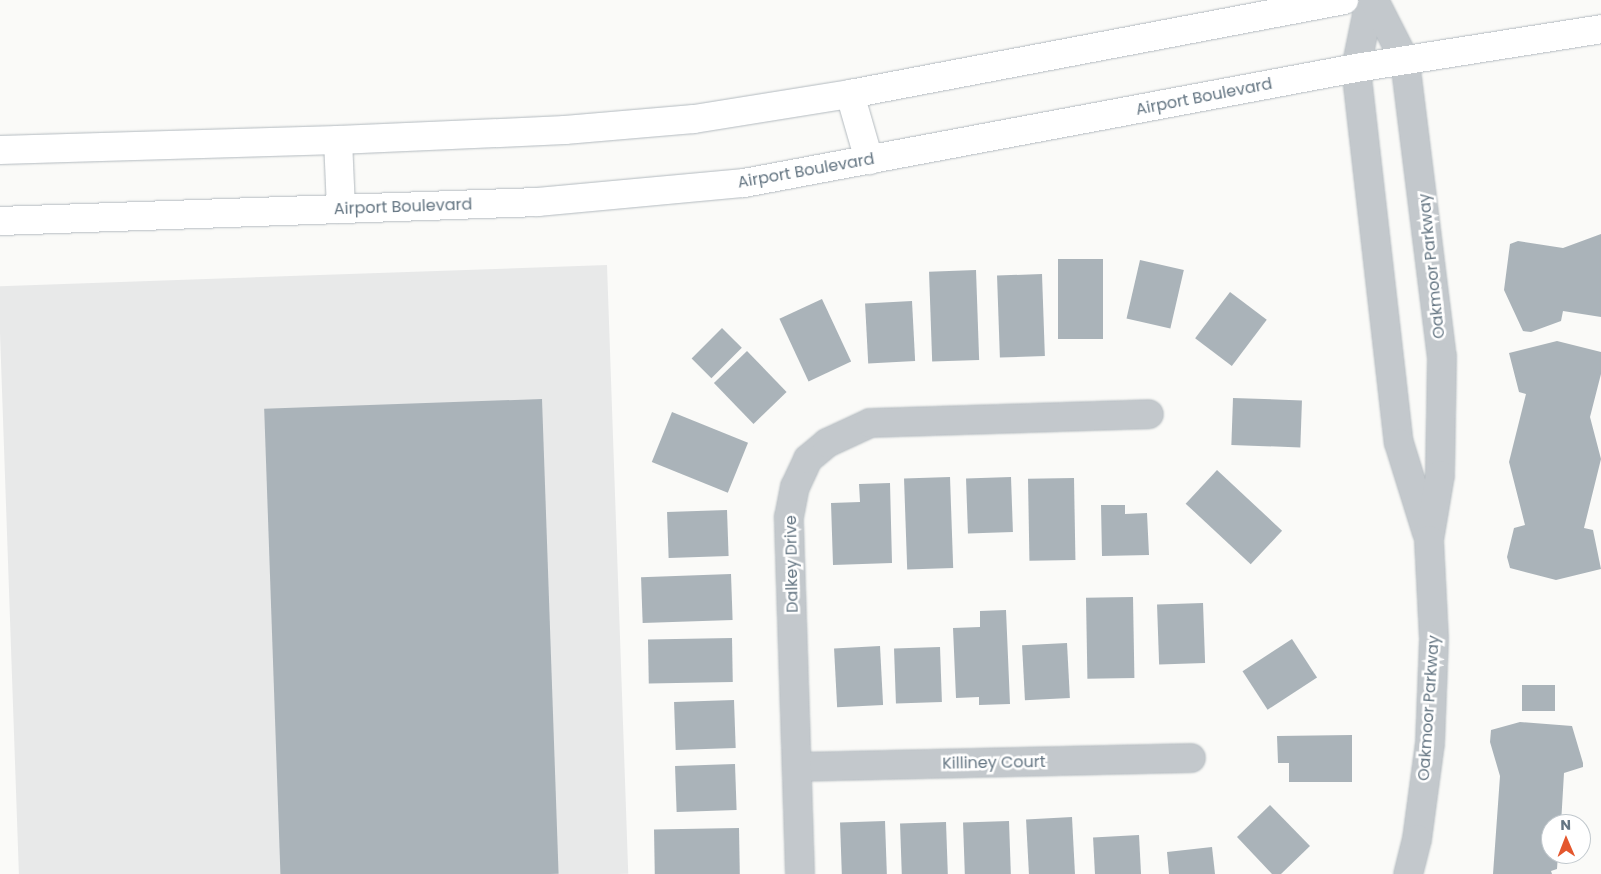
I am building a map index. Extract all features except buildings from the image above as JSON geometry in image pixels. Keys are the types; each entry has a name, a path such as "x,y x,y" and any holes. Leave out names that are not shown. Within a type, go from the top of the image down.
{"main road":[{"path":"0,150 338,140 565,130 694,119 850,94 1344,0"},
{"name":"Airport Boulevard","path":"0,222 538,202 744,183 1356,68 1601,29"},
{"path":"850,94 869,160"},
{"path":"338,140 341,209"}],"street":[{"name":"Oakmoor Parkway","path":"1372,0 1405,60 1442,357 1440,476 1429,540 1434,639 1430,743 1417,839 1408,874"},
{"name":"Oakmoor Parkway","path":"1372,0 1356,68 1399,444 1429,540"},
{"name":"Dalkey Drive","path":"800,874 789,517 795,487 808,459 827,443 870,423 1149,414"},
{"name":"Killiney Court","path":"798,767 1190,758"}],"shaded area":[{"path":"607,265 628,874 19,874 0,333 0,286"}]}
